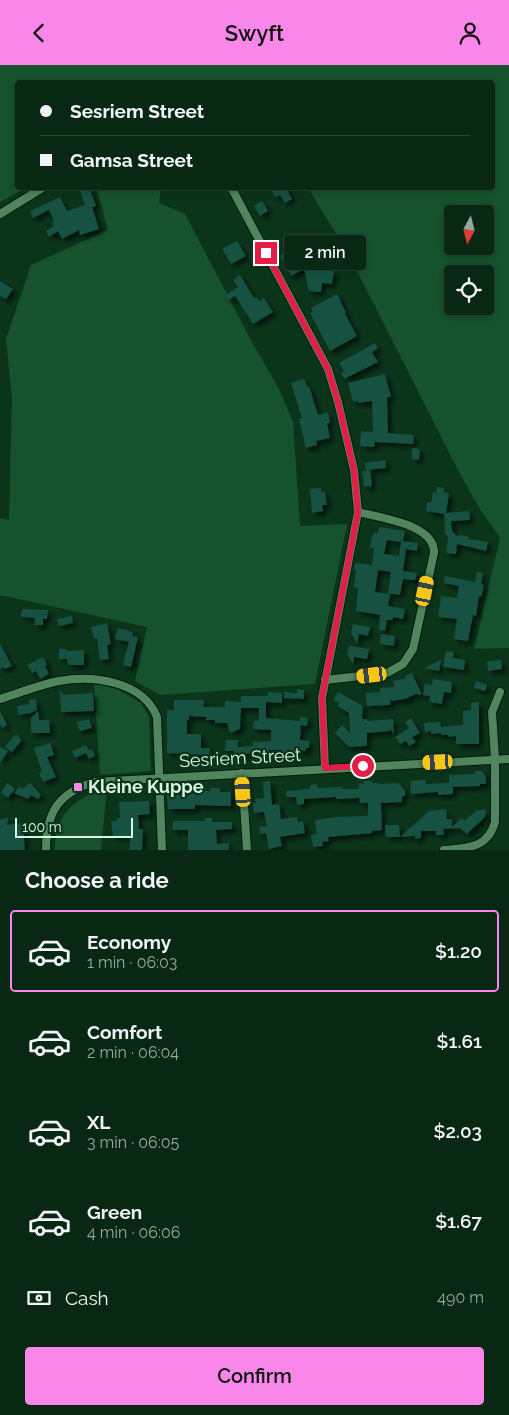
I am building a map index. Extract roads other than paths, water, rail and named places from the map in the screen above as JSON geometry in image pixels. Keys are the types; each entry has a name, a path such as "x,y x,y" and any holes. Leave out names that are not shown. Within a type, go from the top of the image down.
{"street":[{"path":"0,214 39,190"},
{"path":"233,190 328,369 354,470 358,512 322,697 325,768"},
{"path":"324,680 387,673 403,664 413,649 434,553 434,546 430,539 415,527 358,512"},
{"path":"0,699 60,681 100,679 124,685 150,703 157,717 162,850"},
{"path":"444,850 472,847 482,842 493,830 495,822 495,759 492,712 500,691"},
{"name":"Sesriem Street","path":"46,850 49,819 65,795 78,787 94,781 509,759"},
{"path":"242,773 247,850"}],"place":[{"name":"Kleine Kuppe","path":"78,787"}]}
